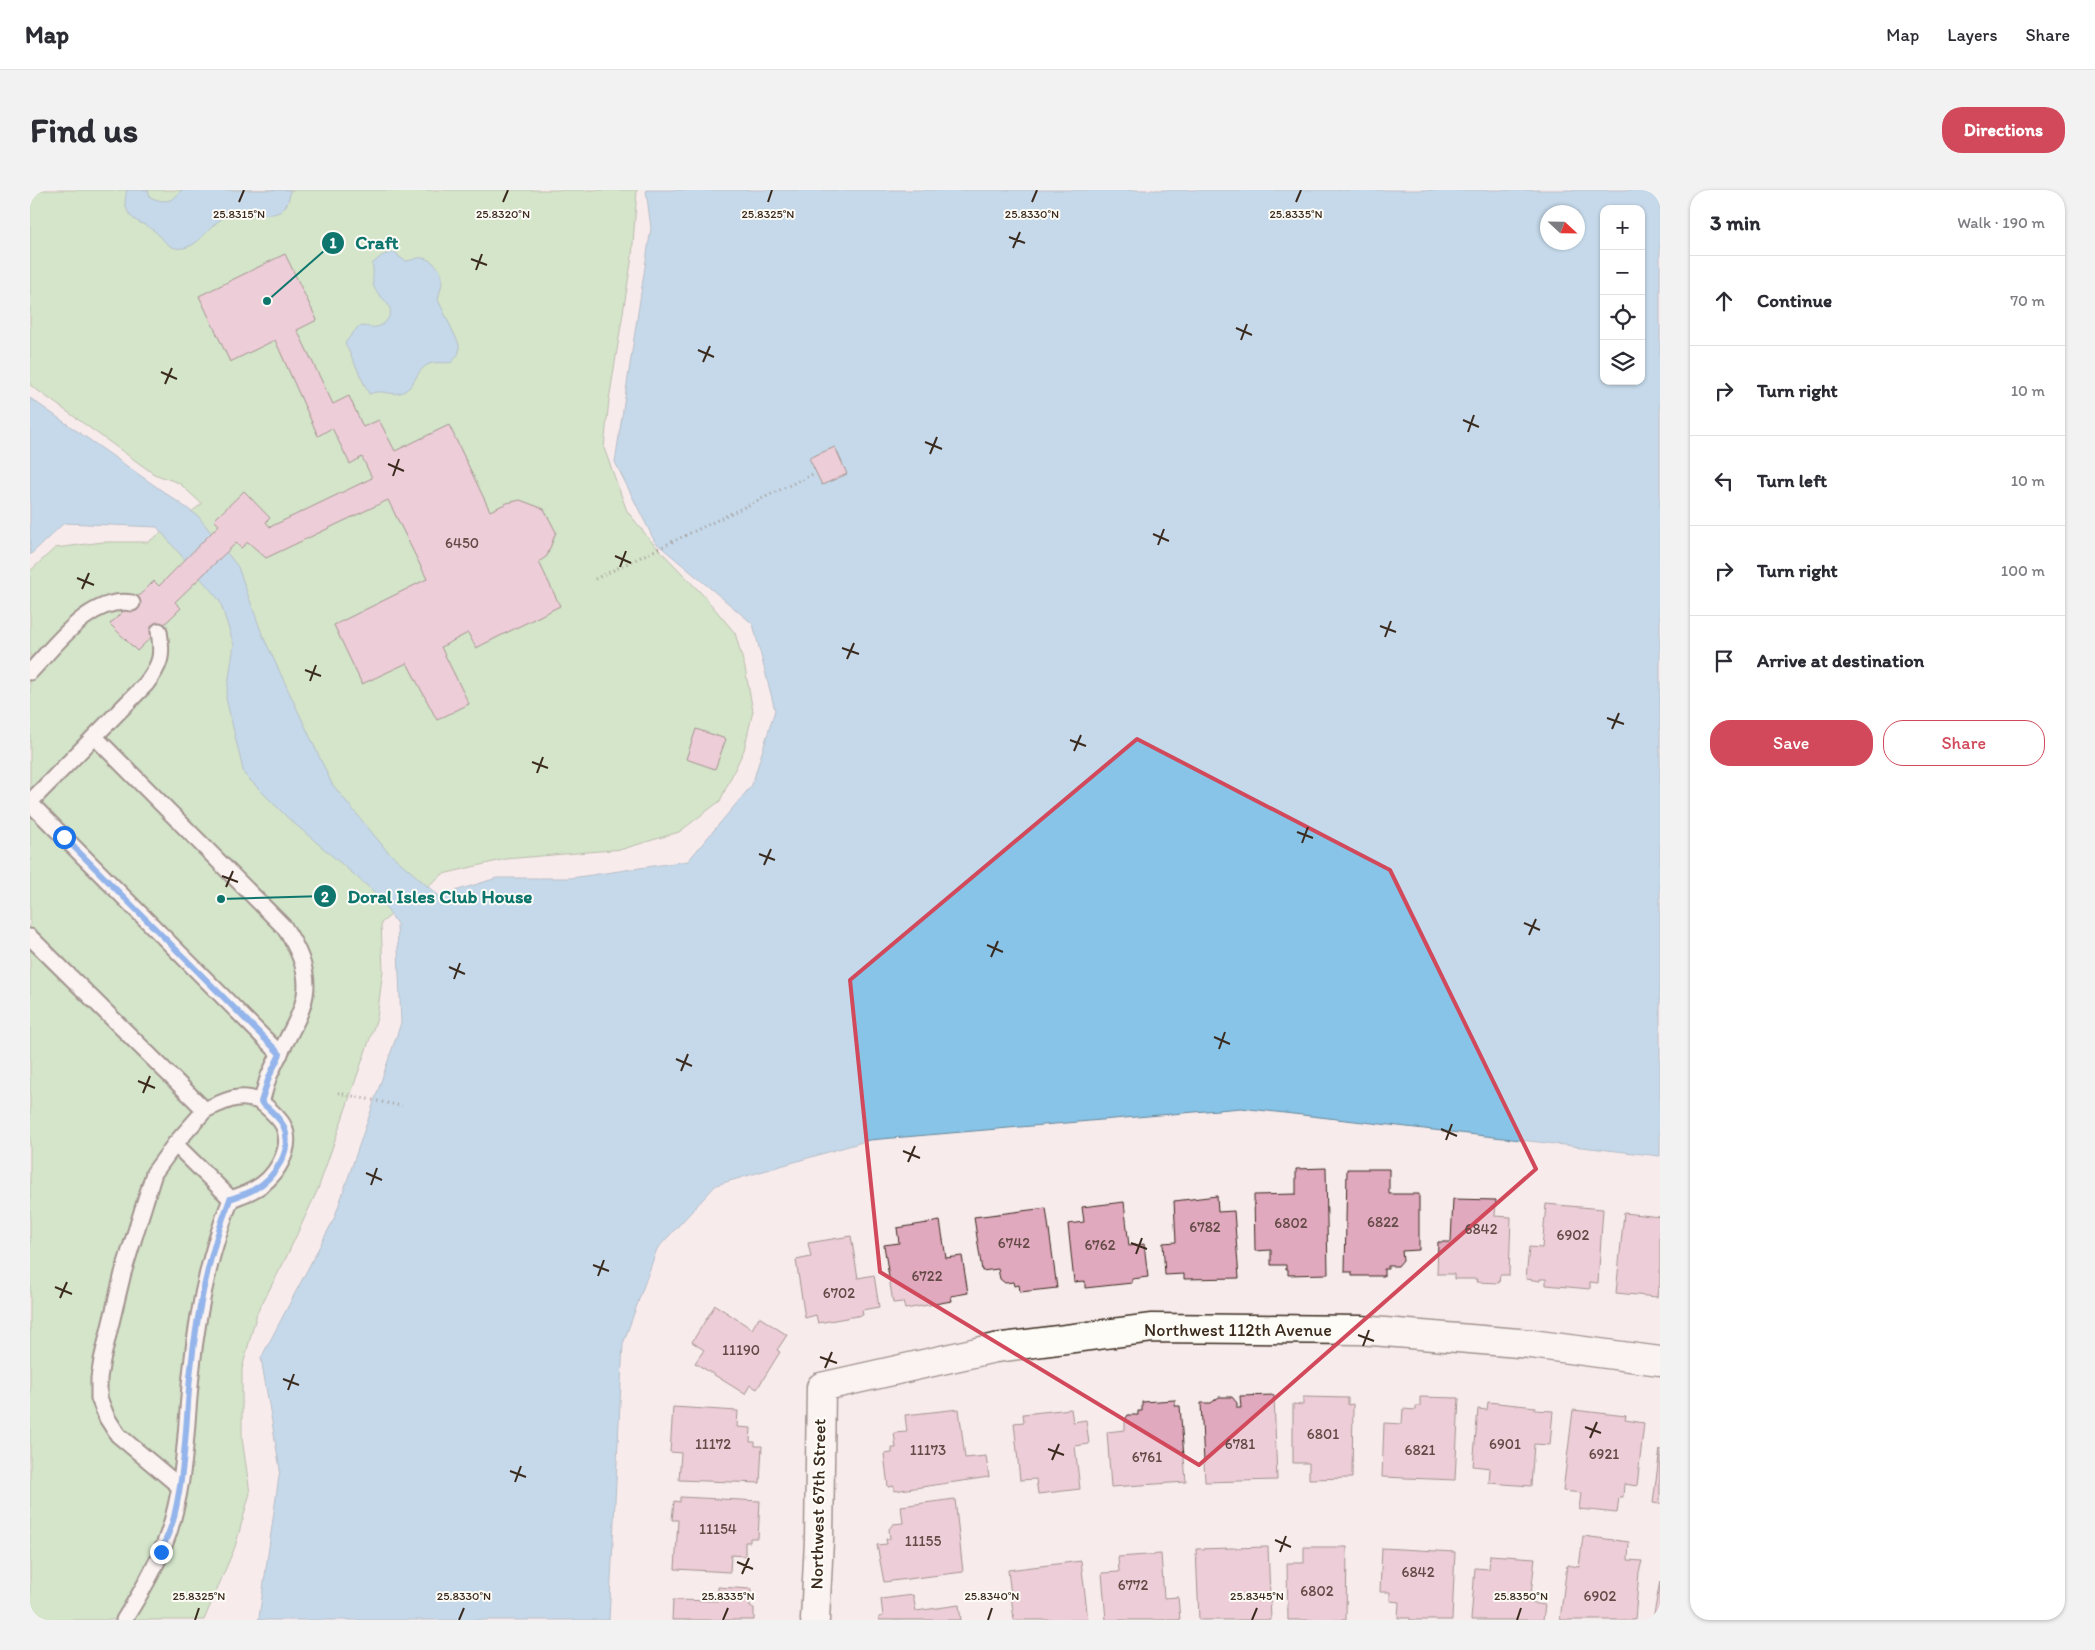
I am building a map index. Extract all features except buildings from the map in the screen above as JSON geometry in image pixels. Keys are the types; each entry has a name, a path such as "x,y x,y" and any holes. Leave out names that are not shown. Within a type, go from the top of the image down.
{"street":[{"name":"Northwest 112th Avenue","path":"820,1388 995,1348 1152,1328 1360,1330 1531,1344 1660,1361"},
{"name":"Northwest 67th Street","path":"815,1620 820,1388"}],"lane":[{"path":"30,672 90,612 106,604 120,601 132,603"},
{"path":"158,631 162,646 158,667 146,684 30,803 280,1054"},
{"path":"95,737 284,927 296,944 303,961 307,979 306,998 298,1020 269,1077 261,1102"},
{"path":"30,937 205,1110"},
{"path":"124,1620 145,1585 161,1552 173,1518 179,1486 187,1437 190,1376 199,1309 216,1236 230,1199 254,1190 272,1174 282,1160 287,1140 283,1125 273,1112 250,1096 230,1098 205,1110 175,1144 154,1173 123,1273 102,1360 99,1398 107,1418 118,1435 179,1486"},
{"path":"175,1144 230,1199"}],"path":[{"path":"595,578 816,473"},
{"path":"338,1093 402,1106"}],"highlighted area":[{"path":"1137,739 1390,870 1536,1169 1199,1465 880,1272 850,980"}],"green space":[{"path":"30,190 637,190 632,257 609,400 604,448 627,511 651,541 704,596 735,633 745,668 753,711 744,750 720,801 679,832 623,849 506,859 443,874 381,923 383,970 377,1018 318,1189 285,1260 257,1313 242,1369 242,1438 250,1493 235,1547 204,1620 30,1620 30,571 55,548 103,542 148,542 202,504 179,483 154,474 30,385"}],"water":[{"path":"127,190 148,190 150,197 163,201 171,200 181,190 290,190 290,192 287,203 282,210 276,213 232,214 217,222 190,246 178,248 170,245 152,229 130,216 125,204"},
{"path":"646,190 1660,190 1660,1156 1241,1108 869,1140 716,1185 657,1249 623,1344 609,1620 258,1620 280,1469 261,1358 334,1219 401,1023 397,924 378,895 288,818 244,774 226,698 234,645 220,601 157,527 64,523 30,555 30,398 198,516 238,567 262,634 332,784 387,851 439,896 497,878 571,878 688,861 752,785 775,710 753,624 655,542 615,462 651,228"},
{"path":"396,252 399,257 406,261 418,258 427,259 438,268 442,276 442,283 438,300 459,344 459,353 452,362 432,363 424,367 411,386 403,392 394,394 374,392 369,394 345,343 358,327 377,327 383,324 390,315 389,306 374,287 372,264 383,255"}],"place":[{"name":"Craft","path":"267,301"},
{"name":"Doral Isles Club House","path":"221,899"}],"route":[{"path":"64,837 280,1054 269,1077 261,1102 273,1112 283,1125 287,1140 282,1160 272,1174 254,1190 230,1199 219,1228 199,1309 190,1376 187,1437 179,1486 173,1518 161,1552"}]}
